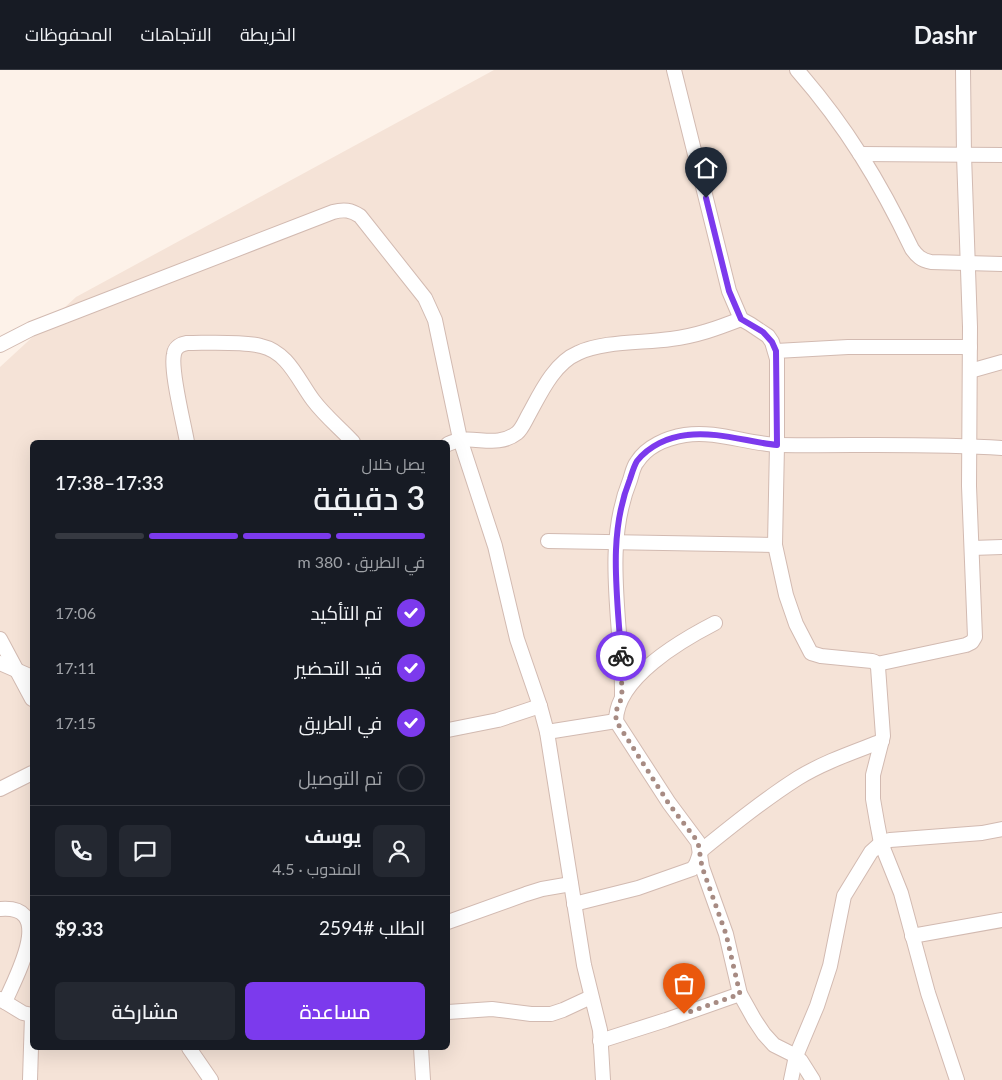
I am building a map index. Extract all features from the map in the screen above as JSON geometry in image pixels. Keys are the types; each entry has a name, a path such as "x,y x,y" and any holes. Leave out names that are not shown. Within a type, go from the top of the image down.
{"street":[{"path":"674,70 729,291 741,319 763,332 772,342 776,351 775,545 786,595 796,624 811,653 820,656 872,661 877,664 966,645 974,640 969,486 970,347 963,70"},
{"path":"797,70 828,106 860,154 882,189 917,256 931,262 1002,264"},
{"path":"860,154 1002,156"},
{"path":"0,345 31,329 325,215 347,210 360,216 428,303 435,320 454,441 495,546 517,639 547,732 584,965 596,1010 603,1080"},
{"path":"454,441 499,442 511,438 519,432 545,386 560,366 576,353 597,347 698,335 741,319"},
{"path":"187,440 173,358 177,348 181,344 188,343 254,345 268,348 292,367 319,406 351,440"},
{"path":"776,351 848,347 970,347"},
{"path":"970,371 1002,362"},
{"path":"622,697 622,670 616,594 616,542 624,493 637,462 649,450 666,440 686,435 708,434 777,445 970,445 1002,448"},
{"path":"548,541 775,545"},
{"path":"972,548 1002,547"},
{"path":"715,623 684,639 651,664 622,697 616,711 616,721 669,804 696,838 702,867 726,934 740,994 764,1034 780,1049 796,1056 813,1080"},
{"path":"0,639 30,695"},
{"path":"0,663 30,676"},
{"path":"877,664 883,729 873,785 873,800 881,843 901,893 928,993 957,1080"},
{"path":"450,730 498,720 540,706"},
{"path":"547,732 616,721"},
{"path":"574,904 638,888 692,869 696,864 699,854 734,824 799,778 838,758 882,741"},
{"path":"0,789 30,774"},
{"path":"791,1080 796,1056 817,1006 830,966 844,896 871,852 881,843 902,838 982,833 1002,829"},
{"path":"450,921 542,889 572,884"},
{"path":"0,909 17,910 26,917 30,930 25,955 2,1001 23,1013 30,1015"},
{"path":"912,936 1002,920"},
{"path":"600,1041 740,994"},
{"path":"450,1012 492,1009 531,1014 551,1014 591,996"},
{"path":"30,1080 31,1050"},
{"path":"190,1050 211,1080"},
{"path":"421,1050 423,1080"}],"shaded area":[{"path":"494,70 1002,70 1002,1080 0,1080 0,367 76,297"}],"way so far":[{"path":"621,656 622,697 616,711 616,721 669,804 698,842 700,862 726,934 740,994 684,1014"}],"route":[{"path":"621,656 616,594 616,542 624,493 637,462 649,450 666,440 686,435 708,434 777,445 776,351 768,336 741,319 729,291 706,198"}]}
